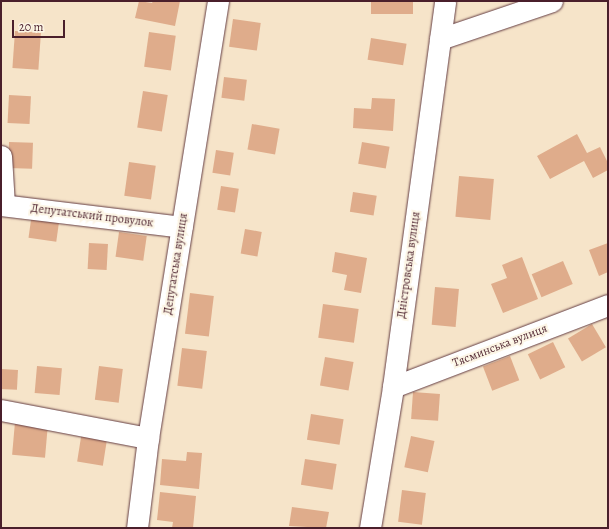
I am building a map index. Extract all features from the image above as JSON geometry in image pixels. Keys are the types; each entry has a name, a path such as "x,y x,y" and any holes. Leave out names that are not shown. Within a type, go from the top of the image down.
{"street":[{"name":"Депутатська вулиця","path":"137,528 148,438 218,1"},
{"name":"Дністровська вулиця","path":"370,528 393,387 445,1"},
{"path":"440,39 552,1"},
{"path":"1,156 3,205"},
{"name":"Депутатський провулок","path":"3,205 182,227"},
{"name":"Тясминська вулиця","path":"393,387 608,305"},
{"path":"1,410 148,438"}],"building":[{"path":"139,1 152,3 153,1 180,1 175,26 135,18"},
{"path":"371,1 413,1 413,14 371,14"},
{"path":"233,19 261,23 257,51 229,47"},
{"path":"15,31 41,33 38,70 12,68"},
{"path":"149,32 176,36 171,70 144,67"},
{"path":"371,38 407,44 403,65 368,60"},
{"path":"224,77 247,80 244,101 221,98"},
{"path":"143,91 168,95 162,131 137,128"},
{"path":"9,95 31,96 30,124 8,123"},
{"path":"372,98 395,99 393,131 353,128 354,108 371,109"},
{"path":"252,124 280,129 275,154 247,150"},
{"path":"577,134 587,153 600,147 608,163 608,170 593,178 584,161 550,179 537,156"},
{"path":"9,142 33,143 32,169 8,168"},
{"path":"362,142 390,147 386,169 358,164"},
{"path":"216,150 234,153 230,176 212,173"},
{"path":"129,162 156,166 151,199 124,196"},
{"path":"459,176 494,179 490,220 455,217"},
{"path":"221,186 239,189 235,213 217,210"},
{"path":"353,192 377,196 374,216 350,212"},
{"path":"32,213 60,217 56,242 29,238"},
{"path":"245,229 262,232 257,257 241,254"},
{"path":"119,232 147,236 143,261 116,257"},
{"path":"89,243 108,244 107,270 88,269"},
{"path":"608,243 608,272 599,276 589,250"},
{"path":"335,252 367,258 361,293 344,290 347,275 332,272"},
{"path":"522,257 538,299 503,313 491,284 507,278 502,265"},
{"path":"563,261 573,284 541,297 532,274"},
{"path":"435,287 459,289 456,327 432,325"},
{"path":"190,293 214,296 209,337 185,334"},
{"path":"323,304 359,309 354,343 318,338"},
{"path":"592,324 606,347 582,362 568,338"},
{"path":"553,342 565,367 540,379 528,354"},
{"path":"182,348 207,351 202,389 177,386"},
{"path":"510,356 519,380 492,391 483,366"},
{"path":"325,357 354,362 349,391 320,386"},
{"path":"37,366 62,368 60,395 35,393"},
{"path":"99,366 123,369 119,403 95,400"},
{"path":"1,369 18,370 17,390 1,389"},
{"path":"413,392 440,394 438,421 411,419"},
{"path":"311,414 344,419 340,445 307,440"},
{"path":"15,422 48,425 45,458 12,455"},
{"path":"82,431 108,435 103,466 77,462"},
{"path":"411,436 434,441 428,472 404,467"},
{"path":"187,452 202,453 199,489 160,485 162,459 186,461"},
{"path":"305,459 337,464 333,490 301,485"},
{"path":"402,490 426,493 422,525 398,522"},
{"path":"160,492 196,496 193,528 172,528 173,522 157,520"},
{"path":"292,507 329,512 326,528 289,526"}]}
